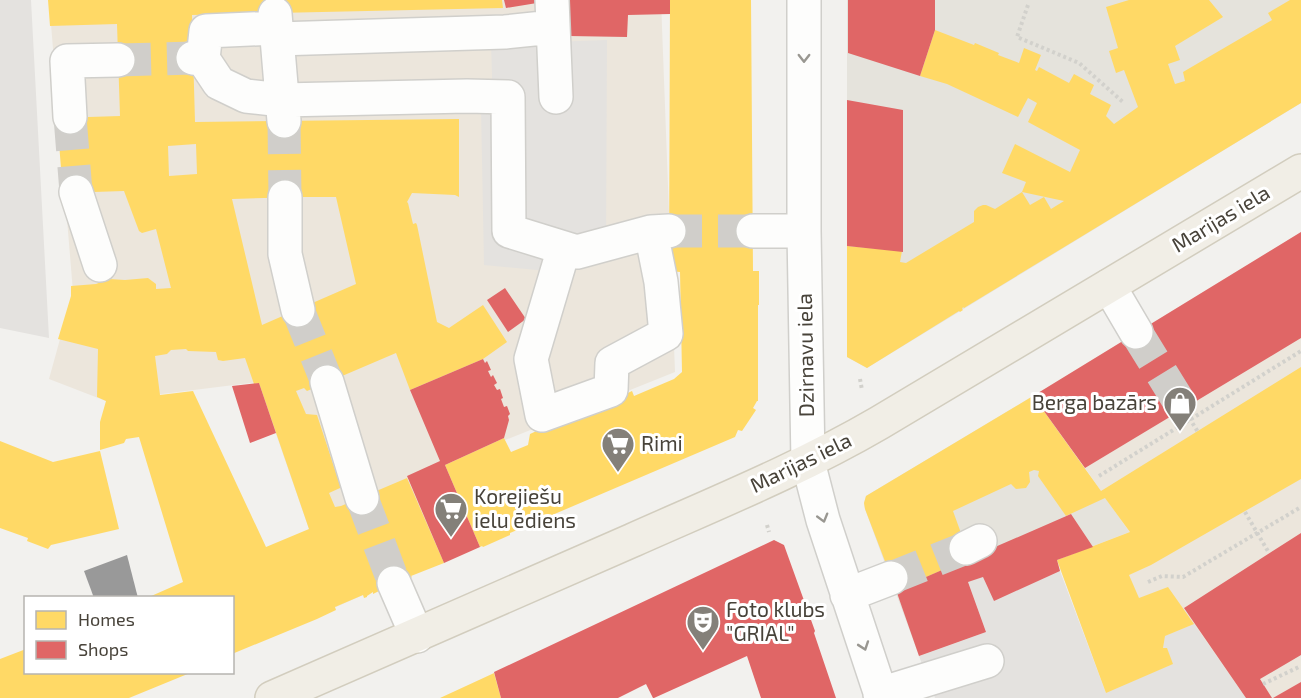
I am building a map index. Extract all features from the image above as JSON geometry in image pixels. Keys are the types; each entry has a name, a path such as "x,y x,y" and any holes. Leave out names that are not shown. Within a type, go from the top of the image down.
{"main road":[{"name":"Marijas iela","path":"272,698 808,462 879,423 1301,171"}],"street":[{"name":"Dzirnavu iela","path":"804,0 804,231 808,462 823,520 881,696"},
{"path":"556,97 552,13 505,32 276,27 206,31 198,59 219,82 246,96 283,110 467,96 508,98 508,231 564,248 577,252 660,231 661,282 666,334 612,363 611,390 542,415 531,359 564,248"},
{"path":"276,27 283,110"},
{"path":"70,117 67,61 118,60"},
{"path":"76,192 100,265"},
{"path":"285,197 285,254 298,310"},
{"path":"753,231 804,231"},
{"path":"1108,286 1137,332"},
{"path":"327,382 362,498"},
{"path":"847,595 891,578"},
{"path":"394,583 417,636"},
{"path":"881,696 987,661"}],"path":[{"path":"1028,5 1017,37 1079,63 1123,102"},
{"path":"1099,476 1301,351"},
{"path":"1183,408 1198,432"},
{"path":"1148,582 1162,576 1183,577 1301,507"},
{"path":"1245,512 1269,553"},
{"path":"767,525 769,532"},
{"path":"1263,684 1301,666"}],"shaded area":[{"path":"0,0 31,0 49,338 0,328"},
{"path":"49,0 661,0 675,372 408,479 444,559 336,607 258,382 106,401 49,379 73,292"},
{"path":"847,0 1301,0 1301,103 867,368 847,357"},
{"path":"607,40 606,253 573,272 484,265 481,107 493,105 491,44"},
{"name":"Berga bazārs","path":"1301,232 1301,698 1095,698 1106,693 1057,560 1129,532 1033,396"},
{"path":"1033,396 1130,532 1057,560 1060,571 994,601 968,582 986,632 919,656 865,509 866,496"},
{"path":"1060,571 1106,693 1172,664 1167,648 1163,648 1165,636 1194,624 1246,698 935,698 919,656 986,632 968,582 983,577 994,600"}],"building: Homes":[{"path":"48,0 502,0 503,8 192,15 195,122 459,119 459,197 412,193 407,202 413,224 417,225 437,322 449,328 483,305 507,342 483,359 410,390 396,353 307,391 304,388 296,391 306,414 317,415 340,485 340,488 329,493 335,507 407,478 444,563 373,594 373,592 367,597 364,598 363,595 335,607 336,610 317,619 234,653 234,596 151,596 183,582 139,437 126,439 124,443 100,450 100,422 106,401 97,397 98,349 58,339 71,296 71,286 96,284 109,279 148,278 156,284 156,289 171,288 156,229 142,233 139,231 124,191 63,193 57,118 120,116 117,24 50,26","holes":["196,144 197,174 169,176 168,146","336,197 356,284 262,325 232,199","171,350 216,352 218,360 223,361 245,358 254,384 259,383 309,529 266,547 193,391 160,395 155,356 167,354"]},
{"path":"670,0 751,0 753,271 759,271 758,401 753,408 756,410 742,431 738,430 735,437 480,547 445,465 504,438 511,452 528,445 530,434 543,428 549,431 632,391 634,396 674,379 682,372 680,272 669,271"},
{"path":"1129,0 1209,0 1223,17 1175,46 1180,60 1168,64 1175,84 1185,81 1183,72 1272,20 1268,13 1290,0 1301,0 1301,103 963,307 960,312 867,368 847,357 847,246 902,251 900,262 906,263 974,222 974,211 978,207 986,205 995,209 1022,192 1026,182 1002,173 1015,144 1070,172 1080,150 1028,122 1037,103 1028,98 1018,117 947,84 920,76 935,30 974,45 975,43 1019,63 1024,48 1041,55 1035,70 1037,71 1039,67 1069,83 1074,74 1094,85 1090,94 1111,105 1106,116 1114,124 1138,107 1124,70 1116,73 1109,51 1118,48 1106,7","holes":["1022,192 1064,201 1051,209 1044,197 1030,205"]},
{"path":"1301,367 1301,479 1151,565 1129,575 1139,598 1168,587 1194,624 1165,636 1163,648 1167,648 1173,664 1106,693 1057,560 1130,532 1105,498 1066,516 1038,476 1039,471 1029,472 1030,482 1026,488 1016,489 1011,484 953,511 970,558 896,590 865,509 866,496 1033,396 1101,491"},
{"path":"0,441 53,462 100,451 119,529 51,545 48,549 27,541 28,538 0,528"},
{"path":"24,650 24,674 188,674 129,698 0,698 0,659"},
{"path":"494,673 501,698 440,698 492,674"}],"building: Shops":[{"path":"504,0 536,0 537,3 506,8"},
{"path":"570,0 670,0 670,14 628,15 627,37 569,36"},
{"path":"848,0 935,0 935,30 920,76 848,53"},
{"path":"847,100 903,110 903,252 847,246"},
{"path":"1301,232 1301,338 1085,468 1033,396"},
{"path":"505,288 526,319 508,332 487,300"},
{"path":"483,359 485,363 487,361 491,370 488,371 497,383 494,385 497,390 500,389 504,407 507,406 510,414 509,420 504,438 445,465 480,547 444,563 407,476 440,461 410,390"},
{"path":"259,383 276,433 250,443 232,386"},
{"path":"1071,514 1093,547 1057,560 1060,571 994,601 983,577 968,582 986,632 919,656 896,590"},
{"path":"1301,533 1301,655 1260,679 1272,698 1246,698 1184,608"},
{"path":"774,540 784,545 836,698 761,698 747,656 654,698 646,684 618,698 501,698 494,672"},
{"path":"1301,682 1301,698 1273,698"}],"building: Industry":[{"path":"127,555 137,596 93,596 84,571"}],"tunnel":[{"path":"118,60 193,58"},
{"path":"70,117 76,192"},
{"path":"284,121 285,197"},
{"path":"669,231 753,231"},
{"path":"298,310 327,382"},
{"path":"1136,332 1183,408"},
{"path":"362,498 394,583"},
{"path":"891,578 966,548"}],"place":[{"name":"Berga bazārs","path":"1180,432"},
{"name":"Rimi","path":"618,473"},
{"name":"Korejiešu ielu ēdiens","path":"451,538"},
{"name":"Foto klubs \"GRIAL\"","path":"703,651"}]}
